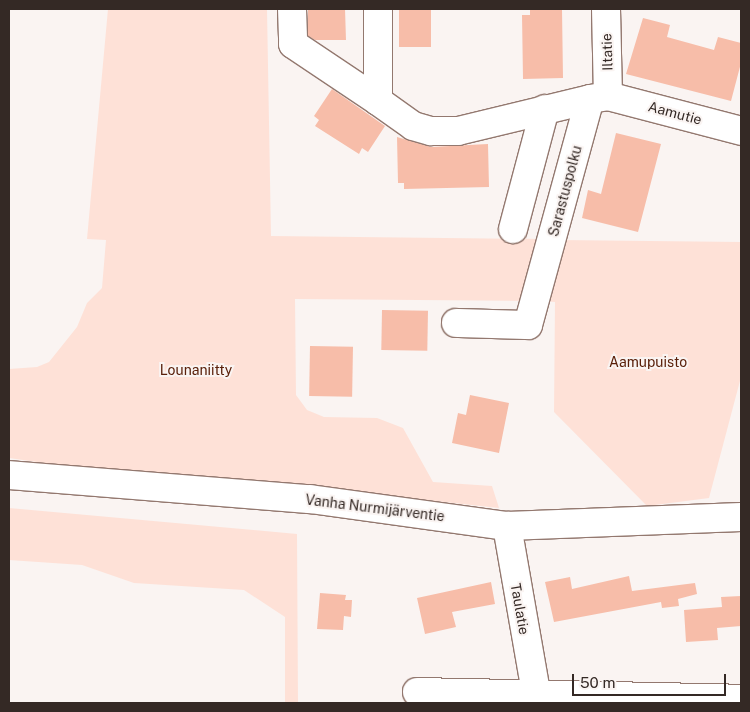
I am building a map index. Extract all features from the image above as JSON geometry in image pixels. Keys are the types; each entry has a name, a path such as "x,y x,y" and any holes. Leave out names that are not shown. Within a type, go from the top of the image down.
{"street":[{"path":"292,9 293,44 413,126 431,132 458,131 545,109 599,98"},
{"path":"378,9 378,101"},
{"name":"Iltatie","path":"599,98 606,9"},
{"name":"Aamutie","path":"599,98 741,131"},
{"name":"Sarastuspolku","path":"456,323 528,325 599,98"},
{"path":"512,229 545,109"},
{"name":"Vanha Nurmijärventie","path":"9,475 310,499 506,526 741,517"},
{"name":"Taulatie","path":"506,526 536,693"},
{"path":"417,692 741,698"}],"green space":[{"name":"Lounaniitty","path":"108,9 267,9 271,236 543,239 528,301 295,299 296,395 307,410 324,417 377,418 403,428 433,482 492,486 499,508 251,481 137,475 136,470 93,470 9,458 9,369 37,367 49,362 77,327 87,303 102,288 106,240 87,239"},
{"name":"Aamupuisto","path":"558,240 741,242 741,377 709,498 647,506 554,412 555,302 542,301"},
{"path":"9,508 297,534 298,703 285,703 285,617 244,590 134,583 82,565 9,560"}],"building":[{"path":"308,9 345,9 346,40 315,40 308,36"},
{"path":"399,9 431,9 431,47 399,47"},
{"path":"530,9 562,9 563,78 523,79 522,15 530,15"},
{"path":"643,18 670,25 667,37 714,50 718,37 741,43 741,63 731,101 626,74"},
{"path":"332,89 385,126 368,152 362,148 359,154 315,126 319,120 314,116"},
{"path":"616,133 661,144 638,232 582,218 588,190 601,194"},
{"path":"397,137 431,147 488,144 489,187 404,189 404,183 398,183"},
{"path":"382,310 428,311 427,351 381,350"},
{"path":"310,346 353,347 352,397 309,396"},
{"path":"470,395 509,403 499,453 452,443 458,413 466,415"},
{"path":"629,576 632,591 695,583 697,594 678,599 679,606 662,608 661,602 554,622 545,582 570,577 572,589"},
{"path":"491,582 495,604 452,612 456,627 425,634 417,598"},
{"path":"320,593 346,595 345,600 352,600 351,617 344,616 343,630 317,629"},
{"path":"741,596 741,626 717,628 718,640 686,642 684,610 722,607 721,597"}]}
